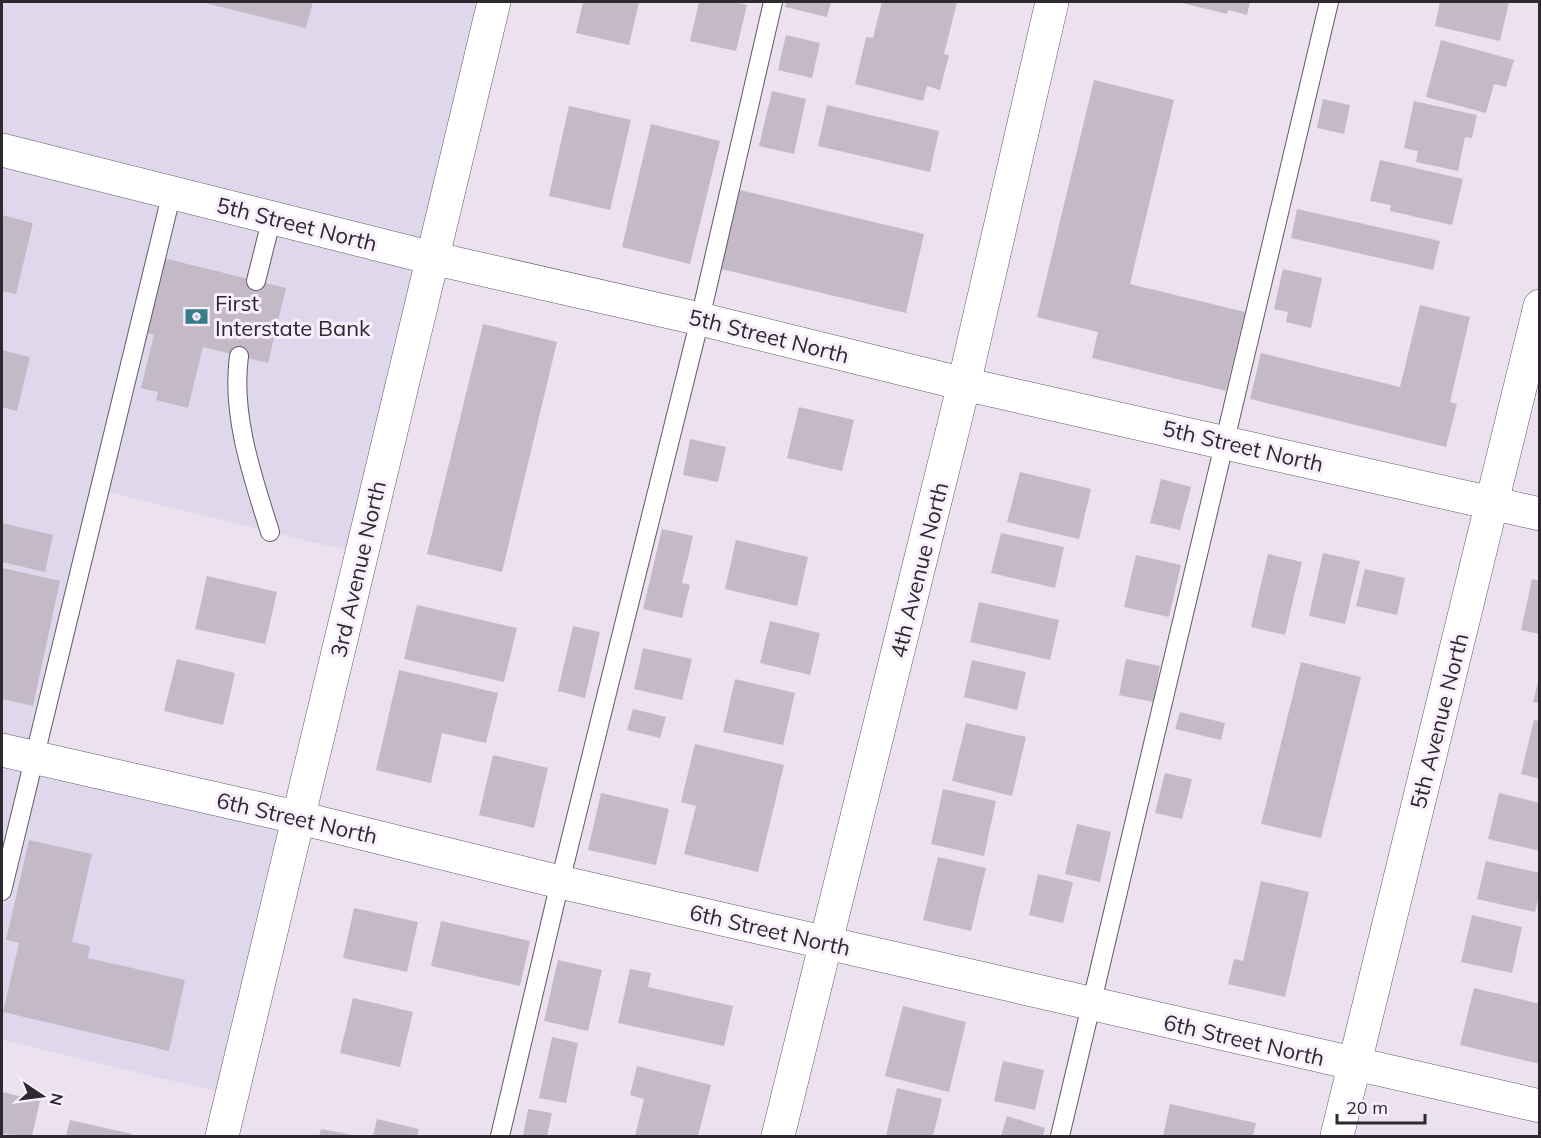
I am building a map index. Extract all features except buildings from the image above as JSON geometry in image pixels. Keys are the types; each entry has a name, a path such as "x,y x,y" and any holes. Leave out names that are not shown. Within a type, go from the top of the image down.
{"street":[{"name":"3rd Avenue North","path":"222,1137 494,2"},
{"name":"4th Avenue North","path":"778,1137 964,384 1052,2"},
{"name":"5th Street North","path":"2,150 432,258 700,319 964,384 1539,514"},
{"name":"5th Avenue North","path":"1337,1137 1539,306"},
{"name":"6th Street North","path":"2,750 1091,1005 1539,1106"}],"lane":[{"path":"500,1137 560,882 700,319 773,2"},
{"path":"1060,1137 1329,2"},
{"path":"2,891 172,192"},
{"path":"256,281 272,217"},
{"path":"239,356 235,386 250,469 270,532"}],"shaded area":[{"path":"2,2 494,2 362,554 99,490 35,757 300,818 232,1095 2,1040"}],"place":[{"name":"First Interstate Bank","path":"197,316"}]}
